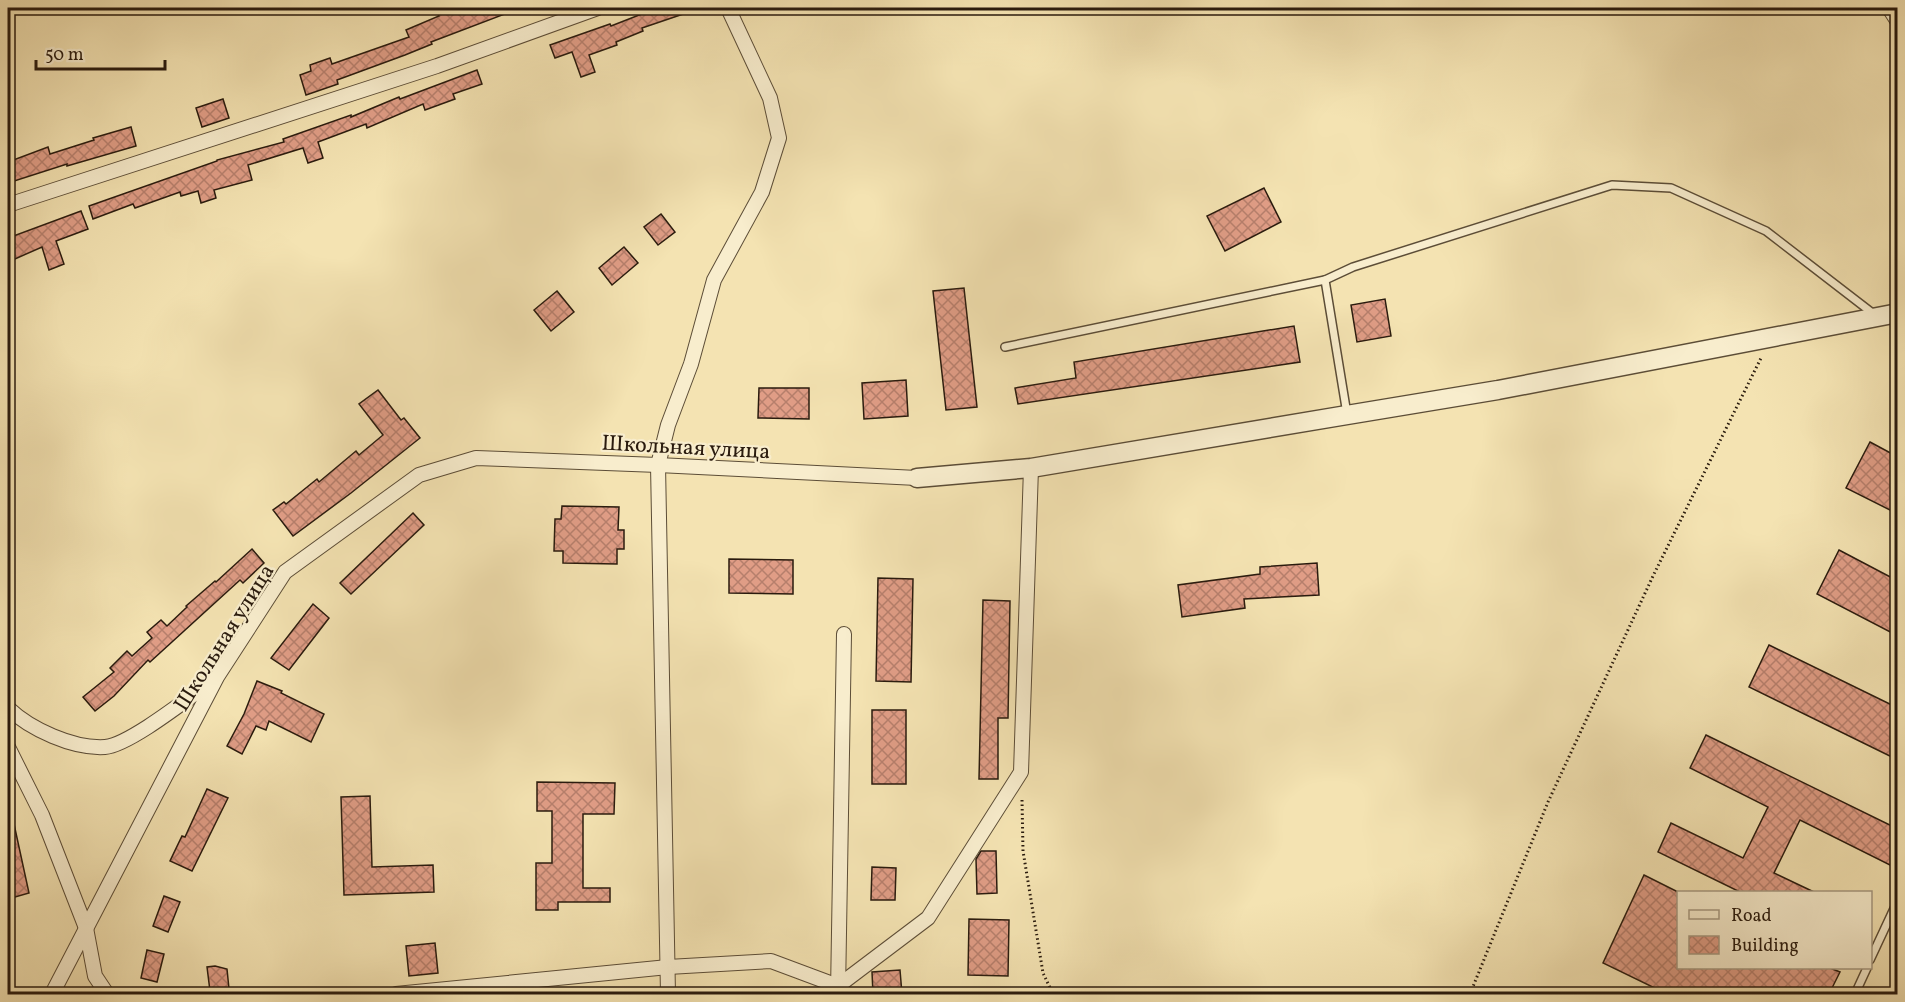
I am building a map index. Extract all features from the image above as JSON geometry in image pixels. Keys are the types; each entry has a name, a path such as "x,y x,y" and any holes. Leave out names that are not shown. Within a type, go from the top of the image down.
{"street":[{"path":"8,206 437,66 598,8"},
{"path":"668,994 658,465 668,425 691,364 714,280 762,192 779,138 770,98 728,8"},
{"path":"1890,8 1898,22"},
{"path":"917,478 1031,468 1498,390 1898,313"},
{"name":"Школьная улица","path":"52,994 217,677 285,572 419,475 476,458 917,478"},
{"path":"838,990 928,918 1021,772 1031,468"},
{"path":"838,990 844,634"},
{"path":"8,708 19,719 64,742 106,747 140,732 217,677"},
{"path":"8,747 42,814 86,928 95,976 107,994"},
{"path":"396,994 668,967 771,961 838,990"}],"lane":[{"path":"1005,347 1325,280 1353,267 1612,185 1671,189 1766,231 1877,317"},
{"path":"1325,280 1347,415"},
{"path":"1872,956 1898,900"},
{"path":"1855,994 1867,969"}],"path":[{"path":"1470,994 1553,792 1653,576 1772,337"},
{"path":"1021,772 1023,851 1043,973 1053,994"}],"building":[{"path":"451,8 518,9 337,80 338,84 306,95 300,75 311,71 310,65 330,58 332,64 409,37 406,30 439,16 437,13"},
{"path":"657,8 694,8 695,10 642,28 643,31 616,42 617,45 589,55 595,72 581,77 572,52 555,58 550,45 610,24 611,26"},
{"path":"477,70 482,84 453,94 455,99 425,110 423,104 367,128 366,124 318,142 323,158 308,163 303,148 248,165 252,180 214,190 216,198 201,203 198,191 181,196 180,192 135,208 133,204 93,219 89,206 217,160 284,142 283,139 351,115 351,117 399,97 400,99"},
{"path":"223,99 229,118 202,127 196,108"},
{"path":"131,127 136,146 67,166 67,164 8,183 8,162 48,147 50,154"},
{"path":"1264,188 1281,222 1225,251 1207,216"},
{"path":"81,211 88,229 56,241 64,264 49,270 42,247 8,262 8,238"},
{"path":"661,214 675,232 658,245 644,227"},
{"path":"624,247 638,263 612,285 599,268"},
{"path":"964,288 977,407 946,410 933,291"},
{"path":"557,291 574,312 551,331 534,310"},
{"path":"1385,299 1391,336 1357,342 1351,305"},
{"path":"1294,326 1300,362 1018,404 1015,388 1076,378 1074,362"},
{"path":"906,380 908,416 864,419 862,383"},
{"path":"759,388 809,388 809,419 758,418"},
{"path":"378,390 401,420 404,418 420,438 293,536 273,510 284,502 286,504 317,479 319,482 356,451 359,455 383,435 359,404"},
{"path":"1870,442 1898,457 1898,514 1846,488"},
{"path":"562,506 619,507 618,530 624,530 624,549 617,549 617,564 563,563 563,551 554,551 555,519 561,519"},
{"path":"413,513 424,525 351,594 340,583"},
{"path":"252,549 264,563 243,583 240,580 150,662 148,660 114,696 95,711 83,697 114,672 110,668 127,651 132,656 152,638 147,632 161,620 167,626 186,606"},
{"path":"1839,550 1898,581 1898,636 1817,594"},
{"path":"729,559 793,560 793,594 729,593"},
{"path":"1317,563 1319,595 1244,599 1245,608 1182,617 1178,585 1260,574 1260,567"},
{"path":"878,578 913,579 911,682 876,681"},
{"path":"983,600 1010,601 1008,718 998,718 998,779 979,779"},
{"path":"313,604 329,618 289,670 271,658"},
{"path":"1769,645 1898,708 1898,760 1749,687"},
{"path":"257,681 282,691 281,693 324,714 311,742 269,721 266,730 256,726 242,754 227,746 244,714"},
{"path":"872,710 906,710 906,784 872,784"},
{"path":"1706,735 1898,829 1898,855 1892,866 1800,820 1774,873 1812,891 1738,891 1658,852 1671,823 1743,858 1768,807 1690,768"},
{"path":"537,782 615,783 614,814 583,814 583,888 610,888 610,902 558,902 558,910 536,910 536,863 552,863 552,811 537,811"},
{"path":"207,789 228,798 192,871 170,861 182,836 185,837"},
{"path":"370,796 372,867 433,865 434,892 344,895 341,797"},
{"path":"14,824 29,893 8,899 8,825"},
{"path":"981,851 996,851 997,893 977,894 976,859"},
{"path":"872,867 896,868 895,900 871,900"},
{"path":"1644,875 1677,892 1677,969 1832,969 1840,972 1829,994 1667,994 1603,963"},
{"path":"164,896 180,902 168,932 153,926"},
{"path":"969,919 1009,920 1008,976 968,975"},
{"path":"435,943 438,973 409,976 406,946"},
{"path":"147,950 164,954 157,982 141,978"},
{"path":"207,967 227,969 229,989 210,991"},
{"path":"900,970 902,994 873,994 872,972"}]}
